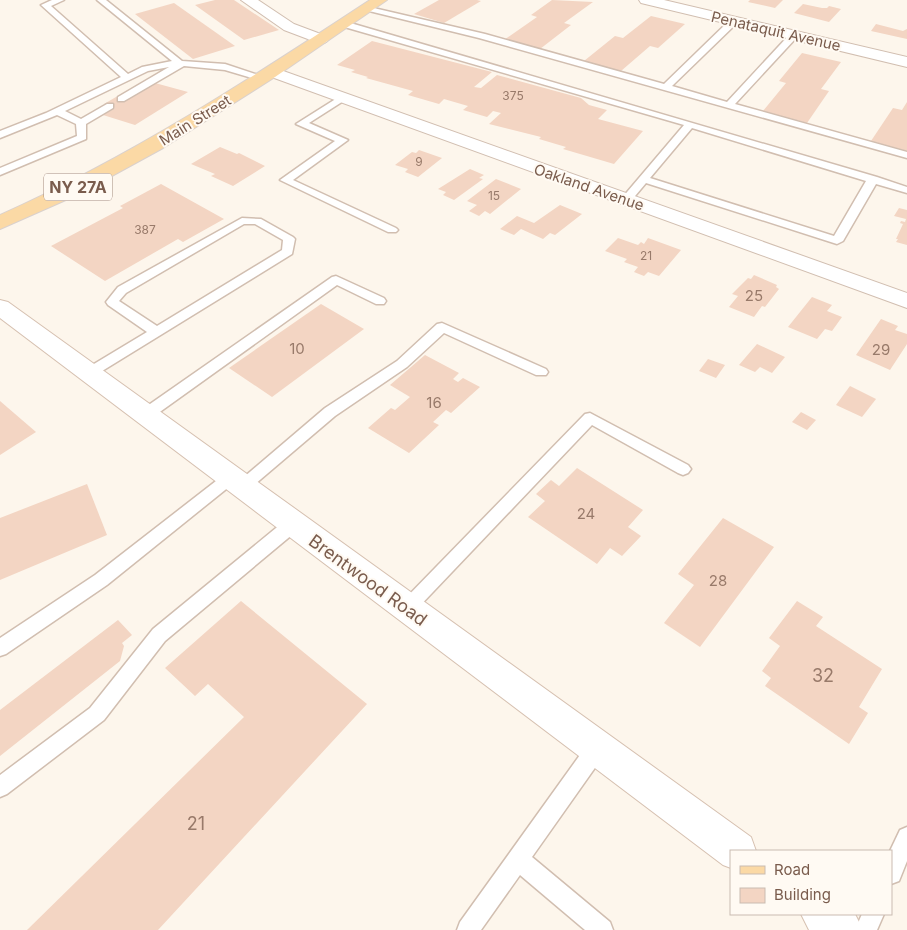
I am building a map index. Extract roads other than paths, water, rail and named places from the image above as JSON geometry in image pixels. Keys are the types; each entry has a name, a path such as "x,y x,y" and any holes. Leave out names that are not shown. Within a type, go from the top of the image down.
{"main road":[{"name":"Main Street","path":"0,223 87,182 153,146 267,75 374,4"}],"street":[{"path":"248,0 289,27 320,40"},
{"name":"Penataquit Avenue","path":"646,0 907,62"},
{"name":"Oakland Avenue","path":"267,75 342,98 907,301"},
{"name":"Brentwood Road","path":"0,307 735,850"},
{"path":"822,915 843,930"}],"lane":[{"path":"60,0 45,5 127,77"},
{"path":"101,0 181,64"},
{"path":"374,4 907,156"},
{"path":"666,87 734,21"},
{"path":"344,24 690,124 907,190"},
{"path":"729,105 794,35"},
{"path":"121,99 181,64"},
{"path":"0,135 57,111 144,69 181,64 220,66 267,75"},
{"path":"342,98 301,124 342,140 285,180 392,230"},
{"path":"81,123 110,106"},
{"path":"57,111 81,123"},
{"path":"0,172 82,137 81,123"},
{"path":"626,200 690,124"},
{"path":"644,178 837,241 872,180"},
{"path":"89,373 157,332 288,252 289,239 257,221 242,221 122,290 112,302 157,332"},
{"path":"145,415 336,280 380,301"},
{"path":"0,648 101,580 330,412 402,364 442,327 541,372"},
{"path":"407,608 590,418 683,469"},
{"path":"0,787 98,714 159,636 293,524"},
{"path":"468,930 597,748"},
{"path":"892,872 907,837"},
{"path":"518,859 602,930"},
{"path":"866,930 873,915"}]}
